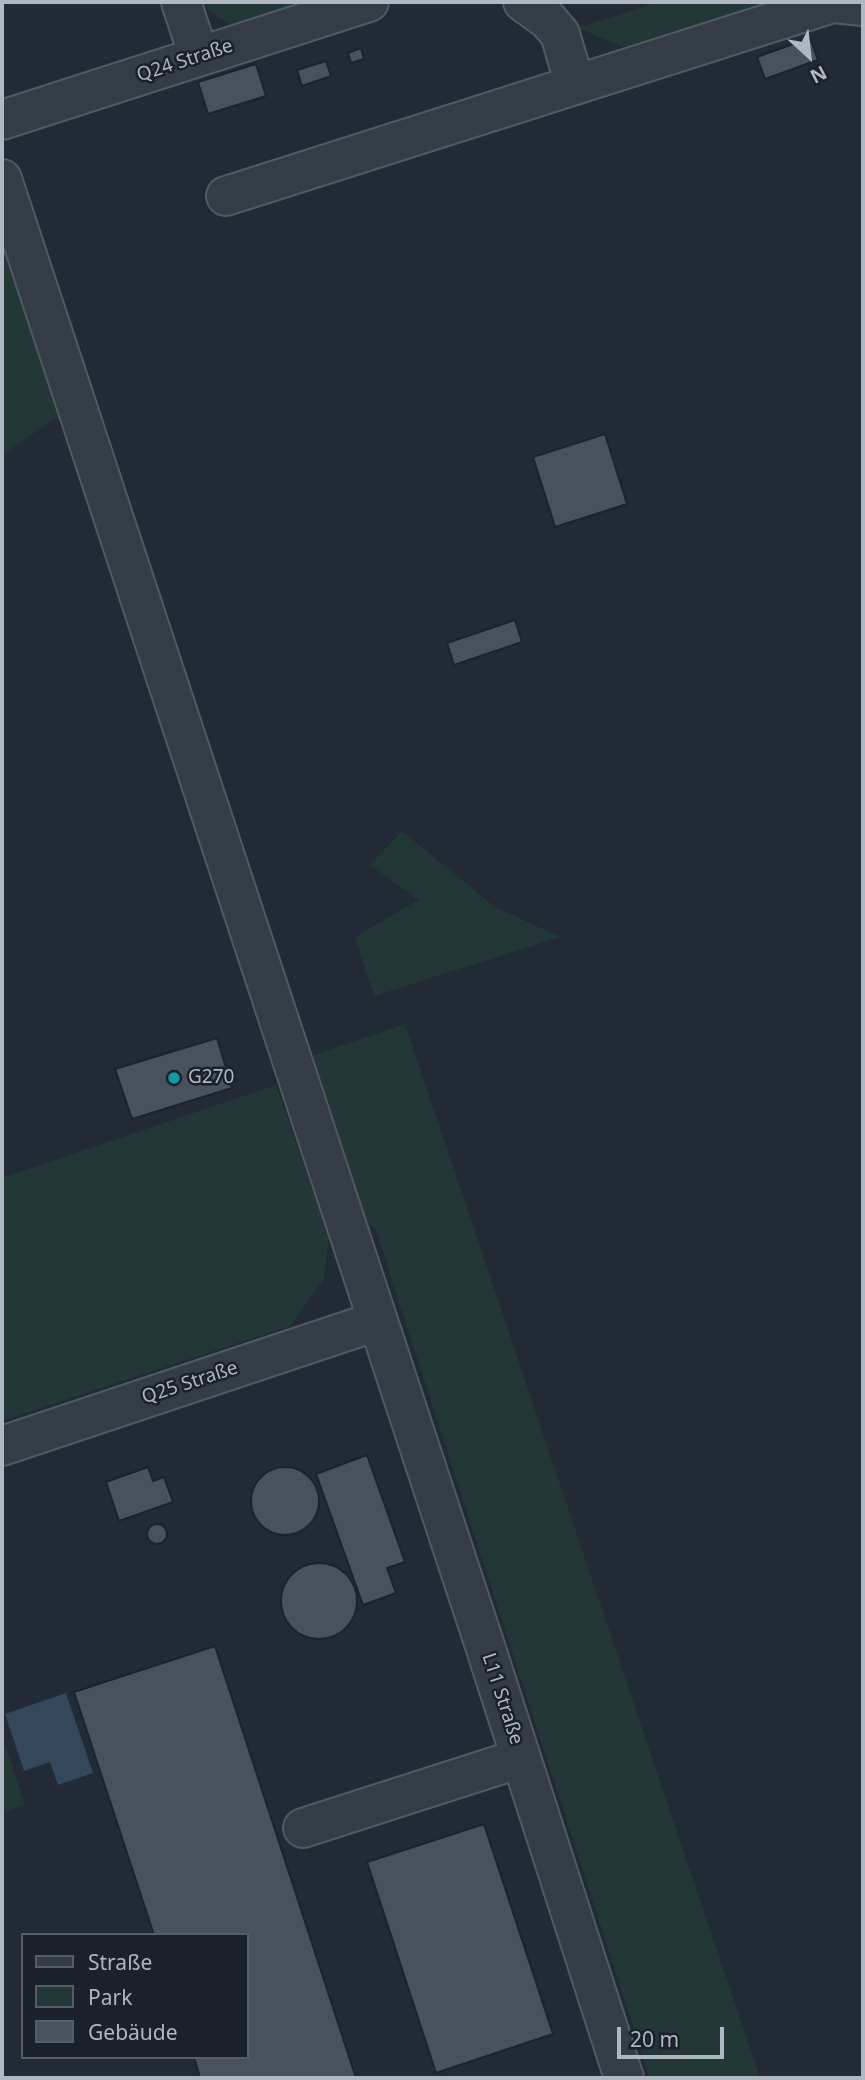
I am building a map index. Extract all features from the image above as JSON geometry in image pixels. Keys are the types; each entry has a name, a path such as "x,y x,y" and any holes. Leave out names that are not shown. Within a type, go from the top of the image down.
{"street":[{"path":"181,2 199,56"},
{"name":"Q24 Straße","path":"2,120 369,2"},
{"path":"523,2 548,20 560,34 575,85"},
{"path":"226,196 834,3 863,6"},
{"name":"L11 Straße","path":"2,179 624,2078"},
{"name":"Q25 Straße","path":"2,1446 377,1321"},
{"path":"303,1828 521,1758"}],"green space":[{"path":"199,2 313,2 245,24 230,24"},
{"path":"658,2 780,2 630,50 578,28"},
{"path":"2,239 59,416 2,455"},
{"path":"402,831 495,907 560,937 374,996 355,937 419,900 370,865"},
{"path":"405,1024 760,2078 650,2078 375,1228 362,1220 308,1057"},
{"path":"276,1085 329,1236 324,1279 290,1326 2,1421 2,1178"},
{"path":"2,1733 25,1805 2,1812"}],"water":[{"path":"66,1693 93,1773 58,1785 50,1762 24,1771 5,1714"}],"building":[{"path":"810,38 818,60 765,79 757,57"},
{"path":"361,48 364,59 351,63 348,53"},
{"path":"326,61 331,76 302,86 297,70"},
{"path":"256,64 266,96 208,114 198,82"},
{"path":"605,434 627,504 555,527 533,457"},
{"path":"515,620 522,642 454,665 447,643"},
{"name":"G270","path":"217,1038 232,1088 132,1119 115,1069"},
{"path":"367,1455 405,1562 387,1568 396,1593 363,1605 316,1474"},
{"path":"148,1467 153,1481 164,1477 173,1502 119,1521 106,1482"},
{"path":"292,1467 313,1482 319,1494 317,1514 309,1525 292,1535 278,1535 261,1525 253,1514 251,1494 261,1477 272,1469"},
{"path":"153,1524 161,1524 167,1534 161,1544 153,1544 147,1538 147,1530"},
{"path":"319,1563 334,1566 346,1574 354,1586 357,1601 354,1616 346,1628 334,1636 319,1639 304,1636 292,1628 284,1616 281,1601 284,1586 292,1574 304,1566"},
{"path":"215,1646 356,2078 200,2078 195,2059 248,2059 248,1933 153,1933 74,1692"},
{"path":"484,1824 553,2034 436,2073 367,1862"}],"place":[{"name":"G270","path":"174,1078"}]}
